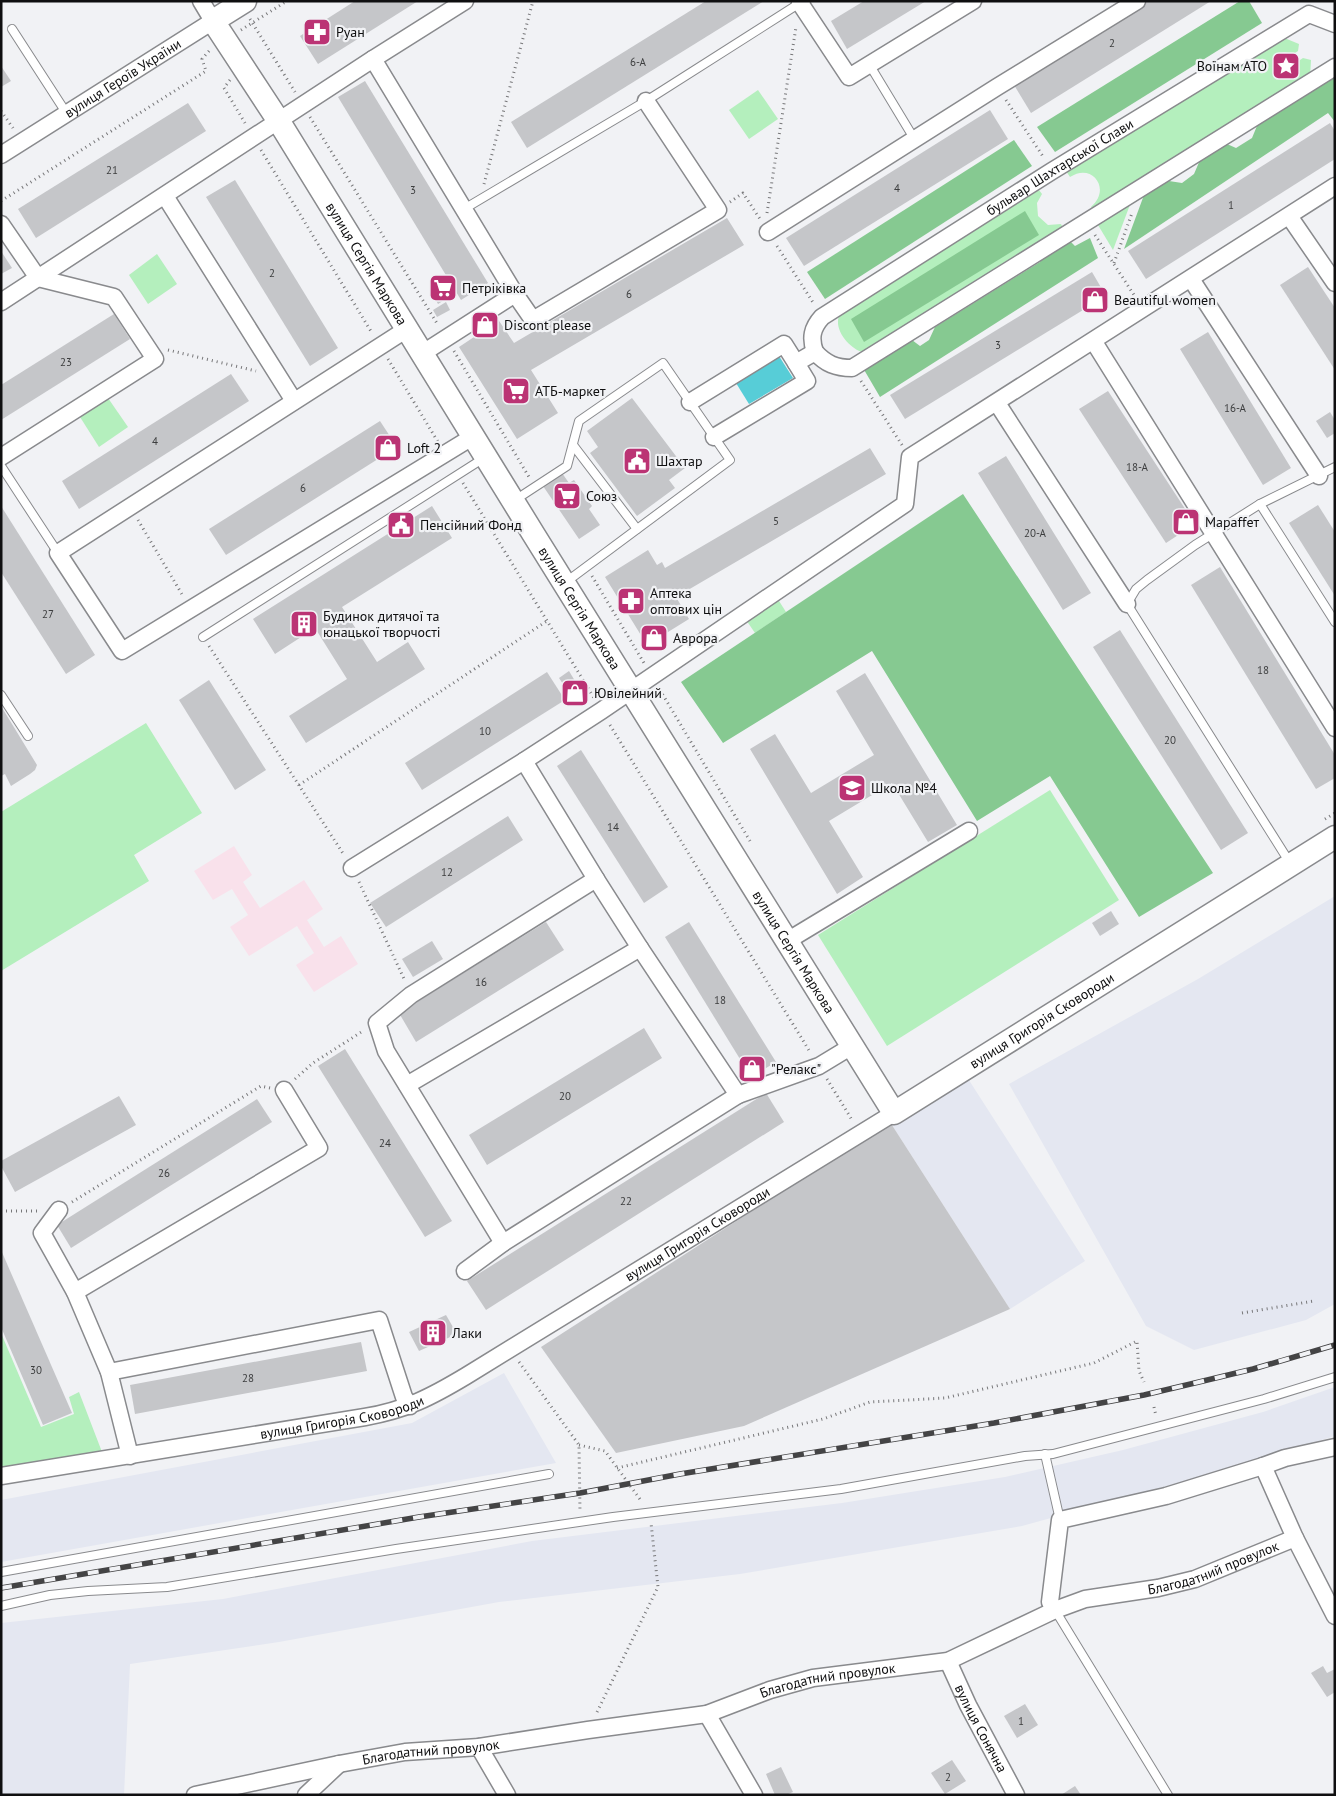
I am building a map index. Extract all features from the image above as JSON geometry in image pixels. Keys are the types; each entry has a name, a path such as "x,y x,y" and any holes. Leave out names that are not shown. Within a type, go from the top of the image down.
{"street":[{"name":"вулиця Сергія Маркова","path":"201,1 213,21 217,48 278,120 564,584 894,1113"},
{"path":"1,302 165,196 302,104 465,1"},
{"path":"801,2 849,77 972,1"},
{"path":"767,225 915,140 1137,1"},
{"name":"вулиця Героїв України","path":"1,155 213,21 246,8"},
{"name":"бульвар Шахтарської Слави","path":"815,352 812,343 812,333 815,324 822,317 1052,171 1309,14 1335,24"},
{"path":"373,59 515,294 533,320 718,210 646,101"},
{"path":"796,363 815,352 832,366 852,368 1335,67"},
{"path":"352,868 601,711 905,504 910,457 1094,342 1335,186"},
{"path":"165,196 294,401"},
{"path":"1289,216 1335,283"},
{"path":"1,224 38,278 114,297 155,359 1,457"},
{"path":"1191,279 1319,476"},
{"path":"423,353 515,294"},
{"path":"407,329 58,553 122,651 474,436"},
{"path":"1094,342 1335,728"},
{"path":"690,402 784,344 807,381 714,437"},
{"path":"997,403 1127,604"},
{"path":"524,761 640,948 738,1095"},
{"path":"787,941 969,831"},
{"name":"вулиця Григорія Сковороди","path":"1,1476 366,1417 410,1406 430,1398 894,1113 1335,837"},
{"path":"503,1243 386,1051 376,1023 411,995 596,879"},
{"path":"407,1085 640,948"},
{"path":"465,1272 503,1243 738,1095 819,1066 852,1046"},
{"path":"75,1292 319,1148 284,1090"},
{"path":"59,1210 42,1233 75,1292 109,1372 130,1456"},
{"path":"109,1372 379,1320 404,1397 410,1406"},
{"path":"1054,1610 1050,1602 1060,1520 1166,1496 1285,1458 1335,1447"},
{"name":"Благодатний провулок","path":"195,1795 405,1752 479,1747 707,1714 770,1690 813,1678 948,1661 1054,1610 1084,1599 1158,1588 1195,1579 1295,1538 1263,1466"},
{"path":"1295,1538 1335,1616"},
{"name":"вулиця Сонячна","path":"948,1661 968,1705 1016,1795"},
{"path":"707,1714 754,1795"},
{"path":"479,1747 507,1795"},
{"path":"306,1795 339,1764"}],"lane":[{"path":"464,209 646,101 801,2"},
{"path":"12,29 67,114"},
{"path":"869,64 915,140"},
{"path":"513,501 566,466 579,421 663,363 730,460 564,584"},
{"path":"573,444 637,529"},
{"path":"203,637 486,457"},
{"path":"1,466 58,553"},
{"path":"1291,865 1127,604 1136,589 1147,580 1215,533 1260,504 1335,467"},
{"path":"1260,504 1335,622"},
{"path":"1,695 28,736"},
{"path":"1,1606 50,1596 88,1591 167,1587 387,1550 650,1512 841,1489 1026,1456 1053,1454 1264,1399 1335,1377"},
{"path":"1045,1454 1060,1520"},
{"path":"1,1572 549,1474"},
{"path":"1054,1610 1168,1795"}],"path":[{"path":"1,201 206,71 202,59 253,22 287,1"},
{"path":"480,199 533,1"},
{"path":"767,225 801,2"},
{"path":"246,8 302,104 535,487"},
{"path":"225,73 230,81 224,88 445,453"},
{"path":"997,87 1052,171"},
{"path":"1,111 12,127"},
{"path":"1114,264 1141,189"},
{"path":"1087,222 1143,309"},
{"path":"146,345 279,377"},
{"path":"852,368 910,457"},
{"path":"458,475 853,1121"},
{"path":"130,506 190,609"},
{"path":"586,567 683,729"},
{"path":"299,785 547,621"},
{"path":"203,637 352,868 411,995"},
{"path":"1,1211 59,1210 261,1086 284,1090 313,1063 376,1023"},
{"path":"844,1126 860,1117"},
{"path":"1242,1313 1314,1301"},
{"path":"618,1468 823,1420 870,1402 945,1398 1094,1363 1137,1341 1139,1370 1144,1382"},
{"path":"510,1350 579,1446 581,1522"},
{"path":"579,1446 605,1452 650,1512 658,1587 588,1730"}],"shaded area":[{"path":"234,846 252,875 243,882 260,908 304,880 323,909 307,920 324,947 341,936 358,964 314,992 296,965 314,953 297,926 249,956 230,927 248,915 232,889 213,900 194,871"},
{"path":"1335,896 1335,1304 1306,1320 1194,1350 1146,1326 1009,1084 1198,979"},
{"path":"965,1074 1085,1261 1010,1309 890,1122"},
{"path":"504,1373 556,1463 1,1562 1,1500 412,1423"},
{"path":"1335,1387 1335,1436 1188,1480 1022,1526 740,1574 499,1602 279,1642 130,1664 124,1795 1,1795 1,1623 223,1599 532,1541 842,1503 1005,1477 1123,1450 1263,1412"}],"green space":[{"path":"1240,1 1249,1 1262,23 1055,152 1037,127"},
{"path":"1282,37 1299,44 1298,51 1292,55 1281,53 1277,56 1274,61 1276,72 1283,75 1290,74 1295,70 1297,62 1303,58 1311,60 1310,78 1095,212 1091,207 1100,193 1097,180 1092,175 1086,173 1078,173 1070,177 1066,171"},
{"path":"1335,76 1335,122 1328,113 1124,249 1144,195 1169,181 1182,183 1194,174 1200,160 1227,144 1236,148 1252,138 1259,121"},
{"path":"758,90 778,119 749,139 729,110"},
{"path":"1014,140 1032,166 825,299 807,272"},
{"path":"1039,190 1042,194 1037,203 1038,216 1048,225 1061,224 1064,230 863,352 854,348 846,341 838,326 839,316 844,310"},
{"path":"1131,202 1113,250 1098,225"},
{"path":"1025,211 1039,235 864,342 851,319"},
{"path":"1090,238 1098,258 880,397 863,368 912,340 920,346 929,340 935,327 1040,262 1043,255 1069,240 1075,246"},
{"path":"157,254 177,284 148,304 129,275"},
{"path":"108,398 128,427 99,447 80,417"},
{"path":"963,494 1213,873 1139,917 1050,776 977,821 872,651 723,743 681,682"},
{"path":"774,593 786,612 755,633 742,614"},
{"path":"146,723 202,813 134,855 149,881 1,971 1,812"},
{"path":"1050,790 1119,900 887,1046 818,935"},
{"path":"1,1333 41,1427 74,1414 69,1397 79,1392 102,1452 1,1467"}],"water":[{"path":"779,356 793,378 749,404 736,383"}],"building":[{"path":"355,1 418,1 318,64 300,36"},
{"path":"706,1 764,1 527,148 511,122"},
{"path":"864,1 926,1 847,49 831,21"},
{"path":"1149,1 1211,1 1031,113 1014,85"},
{"path":"1,66 11,81 1,87"},
{"path":"365,81 488,283 461,300 338,97"},
{"path":"188,103 206,131 36,238 18,209"},
{"path":"990,110 1008,139 804,266 786,238"},
{"path":"1330,123 1335,131 1335,159 1146,279 1128,251"},
{"path":"235,180 338,348 310,366 206,197"},
{"path":"727,218 744,245 531,370 558,413 517,439 459,347 480,333 476,326 495,315 514,343"},
{"path":"1,251 12,268 1,274"},
{"path":"1308,267 1335,308 1335,370 1280,285"},
{"path":"1092,272 1106,296 905,419 890,395"},
{"name":"Петріківка","path":"444,278 454,294 438,304 433,295 438,291 433,285"},
{"name":"Петріківка","path":"446,302 450,310 437,317 433,310"},
{"path":"114,314 130,339 1,420 1,385"},
{"path":"1208,332 1291,468 1263,485 1180,349"},
{"path":"231,374 249,401 79,509 62,481"},
{"path":"1108,391 1195,524 1166,543 1079,409"},
{"name":"Шахтар","path":"632,398 685,468 669,480 675,488 637,516 590,453 598,447 587,431"},
{"path":"1330,412 1335,420 1335,433 1327,438 1316,421"},
{"path":"380,421 397,447 226,555 209,529"},
{"path":"870,448 886,474 676,597 689,619 647,645 605,577 648,550 657,565 662,562 665,568"},
{"path":"1006,456 1091,593 1063,610 978,473"},
{"name":"Союз","path":"562,473 569,483 574,480 592,506 589,509 600,525 579,539 543,486"},
{"path":"1318,505 1335,532 1335,596 1289,523"},
{"path":"1,506 95,655 66,674 1,572"},
{"name":"Будинок дитячої та юнацької творчості","path":"432,506 452,538 342,607 377,662 408,642 425,669 306,743 289,716 347,679 315,628 275,654 253,619"},
{"path":"1220,567 1335,755 1335,778 1316,789 1191,585"},
{"path":"1120,630 1248,833 1221,850 1093,647"},
{"path":"569,671 575,681 565,687 559,678"},
{"path":"547,672 565,700 422,790 405,763"},
{"name":"Школа №4","path":"865,673 957,825 928,842 892,783 829,821 863,877 837,894 750,749 775,734 811,793 874,755 836,691"},
{"path":"209,680 266,770 235,790 179,700"},
{"name":"Ювілейний","path":"576,683 584,696 581,698 584,701 576,706 566,689"},
{"path":"1,706 37,765 35,770 11,786 5,774 1,776"},
{"path":"581,750 668,887 644,903 557,766"},
{"path":"508,816 523,840 386,927 370,903"},
{"path":"1111,911 1119,924 1100,936 1092,923"},
{"path":"546,922 564,950 416,1042 399,1013"},
{"path":"689,922 776,1062 751,1077 665,937"},
{"path":"432,941 443,959 413,977 402,959"},
{"path":"644,1028 662,1058 487,1165 469,1135"},
{"path":"345,1049 452,1221 425,1237 318,1066"},
{"path":"766,1093 784,1122 486,1310 467,1281"},
{"path":"119,1096 136,1125 15,1192 1,1166 1,1161"},
{"path":"257,1099 272,1122 71,1248 57,1225"},
{"path":"890,1122 1010,1309 744,1426 616,1453 541,1347"},
{"path":"1,1250 72,1413 43,1425 1,1327"},
{"name":"Лаки","path":"446,1315 457,1334 419,1351 409,1332"},
{"path":"361,1342 367,1371 135,1414 130,1385"},
{"path":"1323,1666 1327,1673 1335,1669 1335,1692 1327,1697 1311,1673"},
{"path":"1025,1704 1038,1725 1017,1738 1004,1716"},
{"path":"952,1760 966,1781 945,1794 931,1773"},
{"path":"781,1767 793,1792 786,1795 775,1795 766,1774"},
{"path":"1075,1786 1081,1795 1061,1795"}],"railway":[{"path":"1,1588 419,1517 580,1493 680,1474 994,1423 1144,1395 1253,1369 1335,1345"}],"place":[{"name":"Руан","path":"317,32"},
{"name":"Воїнам АТО","path":"1286,66"},
{"name":"Петріківка","path":"443,288"},
{"name":"Beautiful women","path":"1095,300"},
{"name":"Discont please","path":"485,325"},
{"name":"АТБ-маркет","path":"516,391"},
{"name":"Loft 2","path":"388,448"},
{"name":"Шахтар","path":"637,461"},
{"name":"Союз","path":"567,496"},
{"name":"Мараffет","path":"1186,522"},
{"name":"Пенсійний Фонд","path":"401,525"},
{"name":"Аптека оптових цін","path":"631,601"},
{"name":"Будинок дитячої та юнацької творчості","path":"304,624"},
{"name":"Аврора","path":"654,638"},
{"name":"Ювілейний","path":"575,693"},
{"name":"Школа №4","path":"852,788"},
{"name":"\"Релакс\"","path":"752,1069"},
{"name":"Лаки","path":"433,1333"}]}
